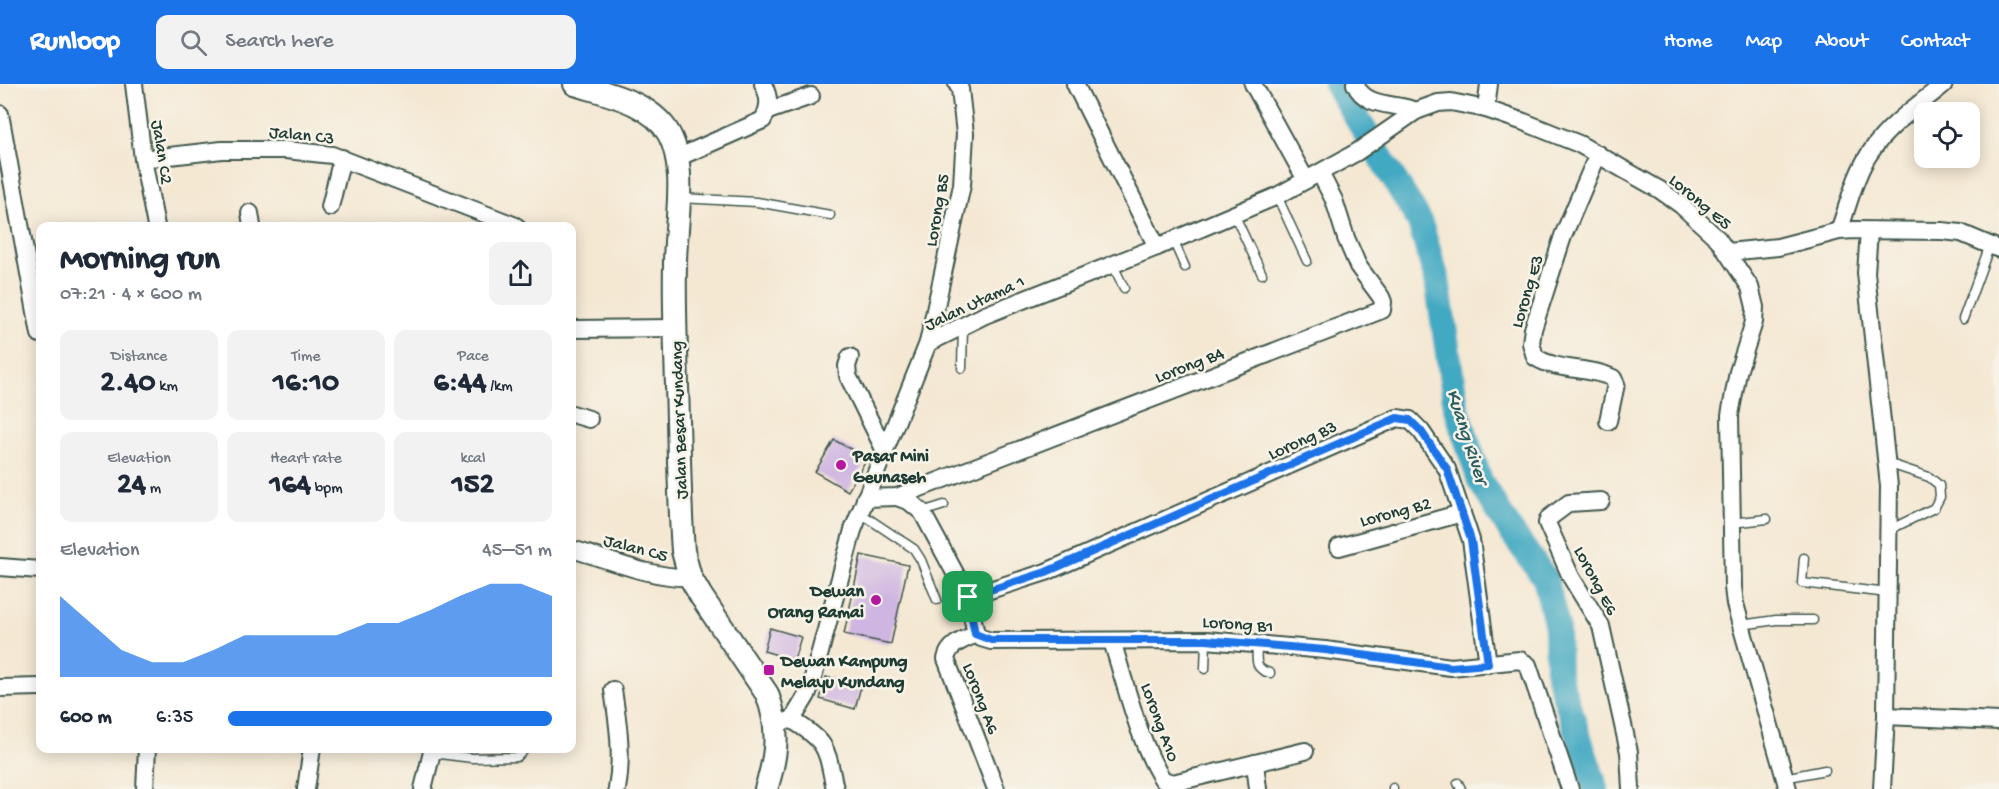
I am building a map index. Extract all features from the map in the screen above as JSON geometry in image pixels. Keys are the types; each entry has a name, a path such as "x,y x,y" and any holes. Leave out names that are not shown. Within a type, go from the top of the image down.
{"main road":[{"name":"Jalan Besar Kundang","path":"575,84 636,105 656,117 669,134 677,158 679,198 675,264 675,328 682,542 685,564 690,577 784,721 766,789"}],"street":[{"name":"Jalan C2","path":"134,84 143,159 155,222"},
{"path":"677,158 763,120 768,111 768,93 763,84"},
{"name":"Lorong B5","path":"928,343 962,185 965,134 960,89 957,84"},
{"path":"1075,84 1157,247"},
{"path":"1253,84 1313,177"},
{"path":"1355,84 1365,98 1416,111"},
{"path":"1486,109 1489,84"},
{"path":"1839,231 1864,162 1894,126 1944,84"},
{"path":"768,111 811,96"},
{"name":"Lorong E5","path":"1357,152 1416,111 1438,103 1451,102 1486,109 1557,135 1598,154 1681,205 1704,225 1728,252 1778,247 1839,231 1942,231 1961,233 1995,247"},
{"path":"0,114 36,312"},
{"name":"Jalan C3","path":"143,159 222,150 257,149 286,150 342,158 506,222"},
{"name":"Jalan Utama 1","path":"784,721 807,695 834,596 863,506 928,343 993,312 1113,265 1277,196 1357,152"},
{"name":"Lorong E3","path":"1598,154 1563,236 1533,329 1531,344 1535,357 1546,364 1599,373 1613,378 1616,384 1608,421"},
{"path":"330,207 342,158"},
{"name":"Lorong B4","path":"863,506 897,497 1382,310 1381,297 1358,266 1334,200 1313,177"},
{"path":"1869,231 1866,273 1889,486 1886,717 1882,789"},
{"path":"1728,252 1750,287 1755,308 1754,322 1738,372 1730,415 1733,587 1741,624 1786,784"},
{"path":"576,329 675,328"},
{"path":"850,357 847,366 848,376 885,451"},
{"path":"576,415 589,419"},
{"name":"Lorong B3","path":"968,597 1046,572 1397,418 1410,420 1421,431 1447,469 1471,540 1488,664"},
{"path":"897,497 910,502 922,513 968,597 975,634"},
{"name":"Lorong E6","path":"1601,501 1569,503 1549,518 1547,523 1571,577 1601,626 1629,752 1631,789"},
{"name":"Lorong B2","path":"1339,547 1461,513"},
{"name":"Jalan C5","path":"576,550 660,575 677,578 690,577"},
{"path":"0,567 36,570"},
{"name":"Lorong B1","path":"975,634 991,640 1206,640 1325,650 1451,667 1520,660 1528,665 1570,789"},
{"name":"Lorong A6","path":"975,634 952,646 947,651 946,659 996,789"},
{"name":"Lorong A10","path":"1112,641 1144,742 1163,780 1173,783 1305,752"},
{"path":"0,688 36,687"},
{"path":"613,690 620,736 620,773 617,789"},
{"path":"1886,717 1999,721"},
{"path":"784,721 811,732 826,749 835,789"},
{"path":"145,789 147,753"},
{"path":"306,789 311,753"},
{"path":"423,789 432,753"},
{"path":"1255,763 1258,789"}],"lane":[{"path":"1277,196 1307,261"},
{"path":"679,198 757,202 830,215"},
{"path":"1234,214 1262,274"},
{"path":"1173,240 1185,267"},
{"path":"1963,319 1995,247"},
{"path":"1113,265 1124,288"},
{"path":"962,368 963,325"},
{"path":"1887,463 1929,477 1939,485 1940,497 1934,508 1889,530"},
{"path":"922,513 944,505"},
{"path":"863,506 914,549 921,560 937,600"},
{"path":"1731,523 1767,519"},
{"path":"1804,558 1802,583 1888,593"},
{"path":"1741,624 1776,620 1812,620"},
{"path":"1205,669 1206,640"},
{"path":"1257,644 1256,663 1260,669 1270,673"},
{"path":"444,753 472,758 517,757 521,753"},
{"path":"1786,784 1825,770"}],"building":[{"name":"Pasar Mini Geunaseh","path":"834,440 867,458 848,491 815,472"},
{"name":"Dewan Orang Ramai","path":"861,555 908,565 891,644 844,634"},
{"path":"770,628 801,637 794,660 764,651"},
{"path":"826,677 861,686 855,709 820,699"}],"waterway":[{"name":"Kuang River","path":"1336,84 1419,220 1437,280 1456,407 1480,481 1510,530 1545,578 1557,627 1558,675 1596,789"}],"place":[{"name":"Pasar Mini Geunaseh","path":"841,465"},
{"name":"Dewan Orang Ramai","path":"876,600"},
{"name":"Dewan Kampung Melayu Kundang","path":"769,670"}],"route":[{"path":"1397,418 1410,420 1421,431 1447,469 1471,540 1488,664 1451,667 1325,650 1206,640 991,640 975,634 968,597 1046,572 1397,418"}]}
